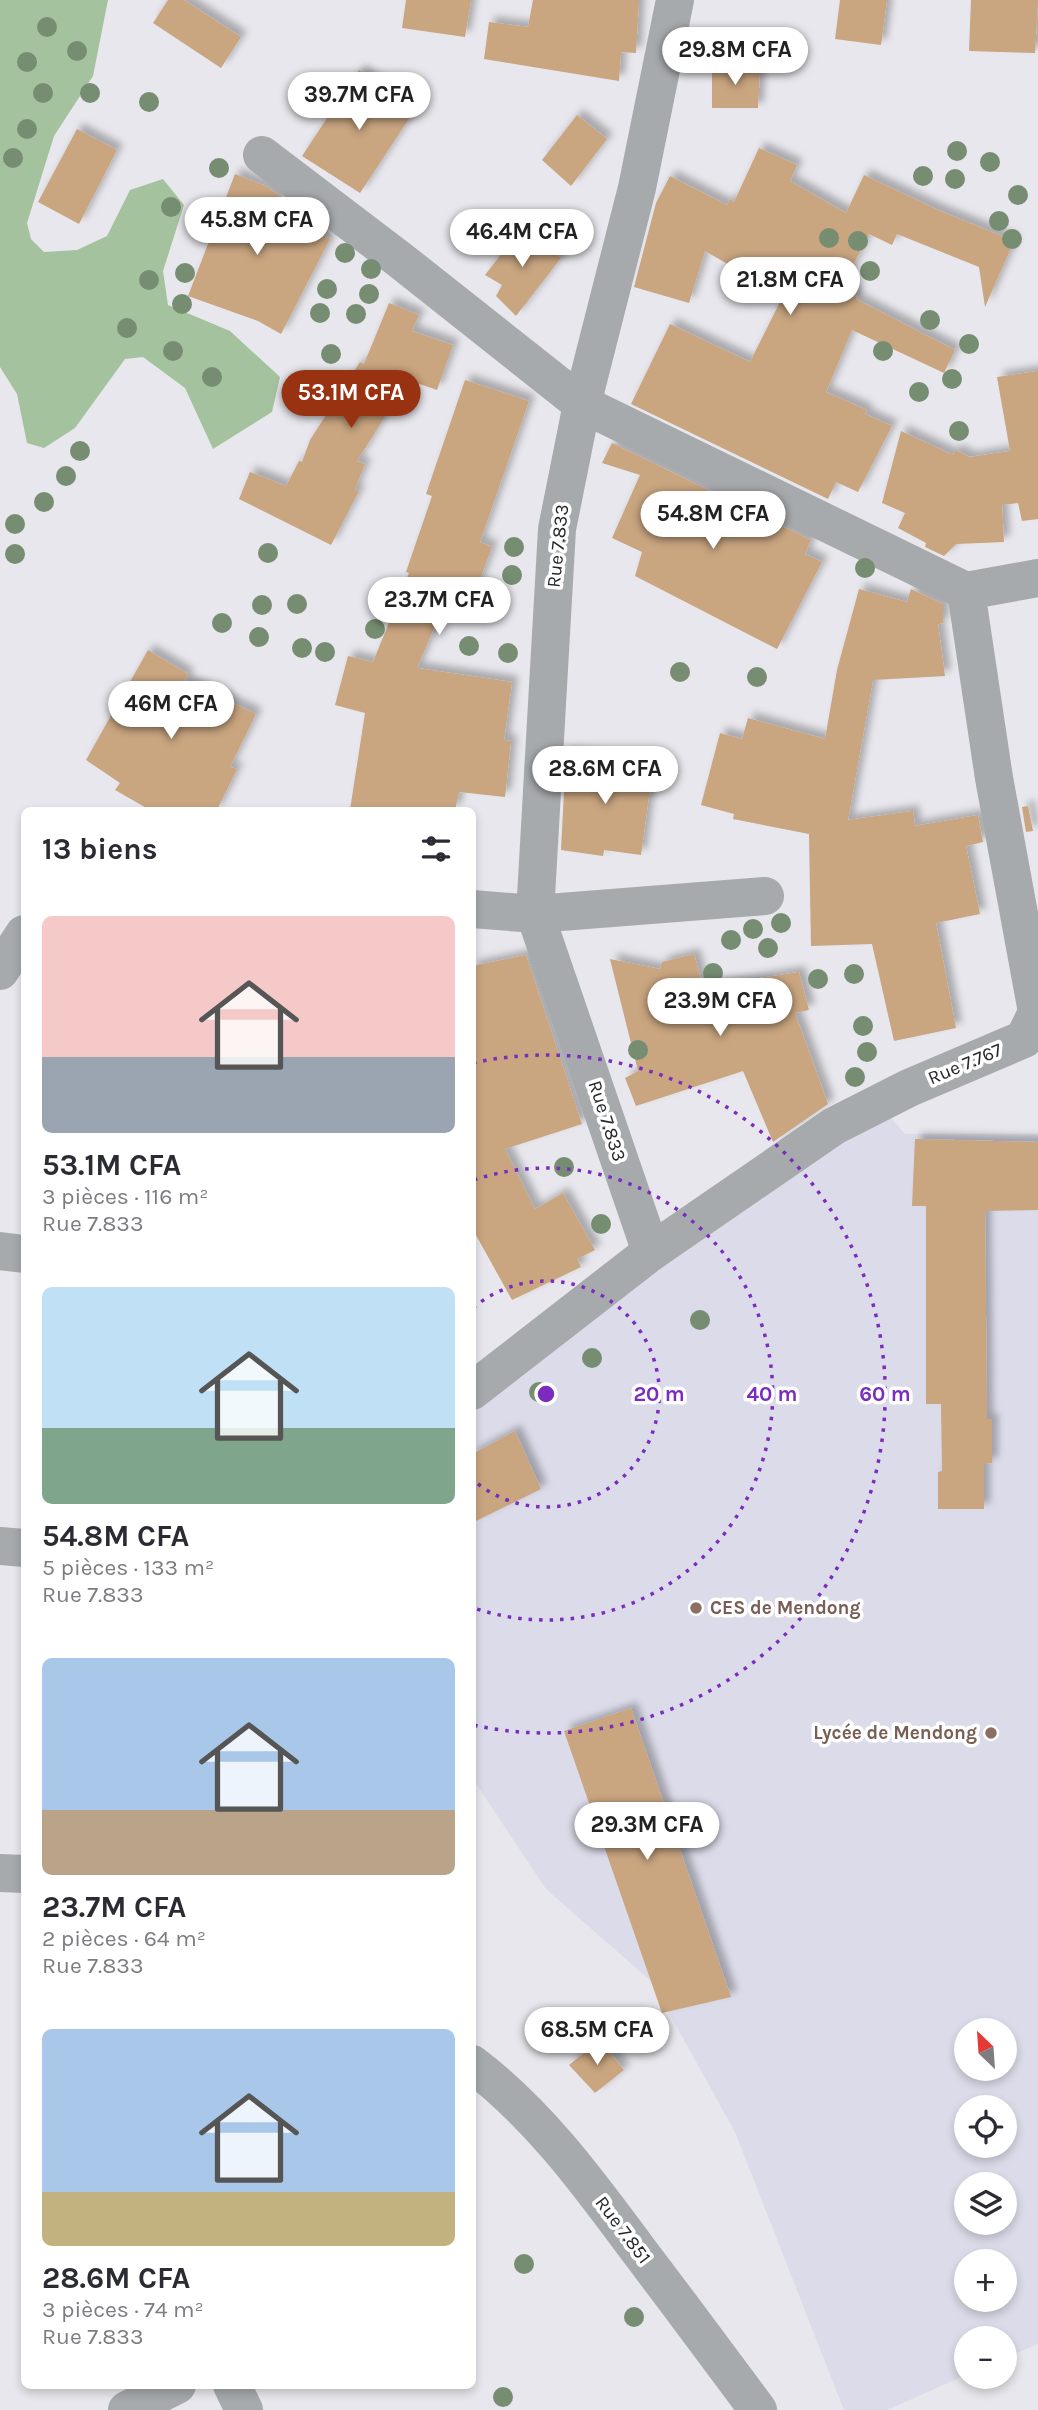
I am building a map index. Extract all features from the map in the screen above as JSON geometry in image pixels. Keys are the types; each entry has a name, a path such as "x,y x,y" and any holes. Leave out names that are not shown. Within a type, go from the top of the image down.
{"street":[{"name":"Rue 7.833","path":"651,1252 536,914 557,530 582,404 637,188 676,0"},
{"path":"262,155 582,404 966,591 1038,578"},
{"name":"Rue 7.767","path":"476,1388 651,1252 834,1126 909,1088 1024,1039 1037,1012 995,778 966,591"},
{"path":"476,909 536,914 765,896"},
{"path":"0,971 21,939"},
{"path":"0,1251 21,1254"},
{"path":"0,1546 21,1548"},
{"path":"0,1873 21,1874"},
{"name":"Rue 7.851","path":"476,2067 496,2082 534,2119 596,2192 758,2410"},
{"path":"127,2410 169,2389"},
{"path":"234,2389 244,2410"}],"shaded area":[{"name":"CES de Mendong","path":"886,1112 905,1134 1038,1134 1038,2344 1017,2353 1017,2326 954,2326 954,2380 887,2410 844,2410 735,2132 652,1982 546,1889 476,1784 476,1410 617,1292"}],"green space":[{"path":"0,0 108,0 93,76 54,136 27,223 31,239 44,252 77,250 107,236 130,190 163,179 184,205 163,271 168,305 230,331 280,377 272,412 213,449 185,388 143,357 125,359 75,428 44,448 27,443 17,394 0,367"}],"building":[{"path":"168,0 184,0 241,37 221,68 153,23"},
{"path":"406,0 471,0 465,37 402,28"},
{"path":"533,0 639,0 636,53 621,52 619,81 484,59 489,22 528,27"},
{"path":"840,0 887,0 881,45 835,39"},
{"path":"971,0 1038,0 1035,53 969,51"},
{"path":"712,65 760,69 758,108 712,108"},
{"path":"359,70 416,108 360,193 302,156"},
{"path":"577,115 607,139 571,186 542,160"},
{"path":"77,129 117,150 79,224 38,202"},
{"path":"759,148 797,165 790,181 846,213 864,175 938,210 1014,241 985,307 979,267 897,234 892,245 869,234 842,287 858,296 856,299 955,350 944,373 852,330 826,392 867,410 865,414 892,426 858,492 836,482 828,499 631,404 670,324 750,362 783,296 705,251 689,303 634,287 656,203 670,176 727,205 730,199 734,202"},
{"path":"235,174 266,186 280,196 275,210 330,239 281,334 258,321 188,296"},
{"path":"524,225 561,258 516,316 496,296 502,285 485,275"},
{"path":"389,303 419,315 412,331 453,345 437,390 408,380 357,461 365,464 355,489 359,491 331,545 239,499 250,472 286,486 299,461 302,462 310,440 360,362 364,364"},
{"path":"1038,371 1038,519 1022,521 1018,503 1002,505 1004,542 956,544 944,556 925,547 926,543 898,528 905,513 882,503 901,431 953,455 955,450 970,457 1010,451 997,377"},
{"path":"465,380 529,401 480,542 492,547 472,601 449,593 417,668 512,682 504,740 511,741 505,797 459,792 456,807 350,807 365,713 335,705 348,656 373,662 409,573 406,572 432,496 426,494"},
{"path":"612,443 811,540 805,554 822,562 777,649 635,576 642,552 612,538 640,475 602,463"},
{"path":"859,589 907,602 911,589 943,604 943,623 938,624 945,676 873,680 848,820 913,811 915,826 978,815 983,842 966,846 980,914 936,923 956,1028 894,1041 872,944 811,946 809,834 733,819 734,814 701,805 720,733 742,739 748,718 825,739 837,670"},
{"path":"148,650 188,674 185,680 256,714 230,767 237,769 218,807 145,807 115,790 120,783 86,760"},
{"path":"566,754 653,766 641,855 604,850 603,856 561,850"},
{"path":"1028,806 1033,831 1026,832 1022,807"},
{"path":"694,954 703,987 799,972 809,1010 795,1013 828,1104 773,1142 743,1071 636,1106 625,1078 638,1071 610,959 660,969 662,962"},
{"path":"526,955 582,1124 505,1149 535,1209 563,1193 595,1250 577,1259 581,1267 512,1300 476,1235 476,965"},
{"path":"915,1139 1038,1142 1038,1210 985,1211 987,1419 992,1419 992,1463 984,1464 984,1509 938,1509 938,1472 942,1471 941,1404 926,1404 926,1206 912,1206"},
{"path":"515,1431 541,1489 476,1521 476,1452"},
{"path":"631,1708 731,1997 662,2013 564,1731"},
{"path":"600,2040 624,2070 595,2093 569,2065"}],"place":[{"name":"CES de Mendong","path":"696,1608"},
{"name":"Lycée de Mendong","path":"991,1733"}]}
